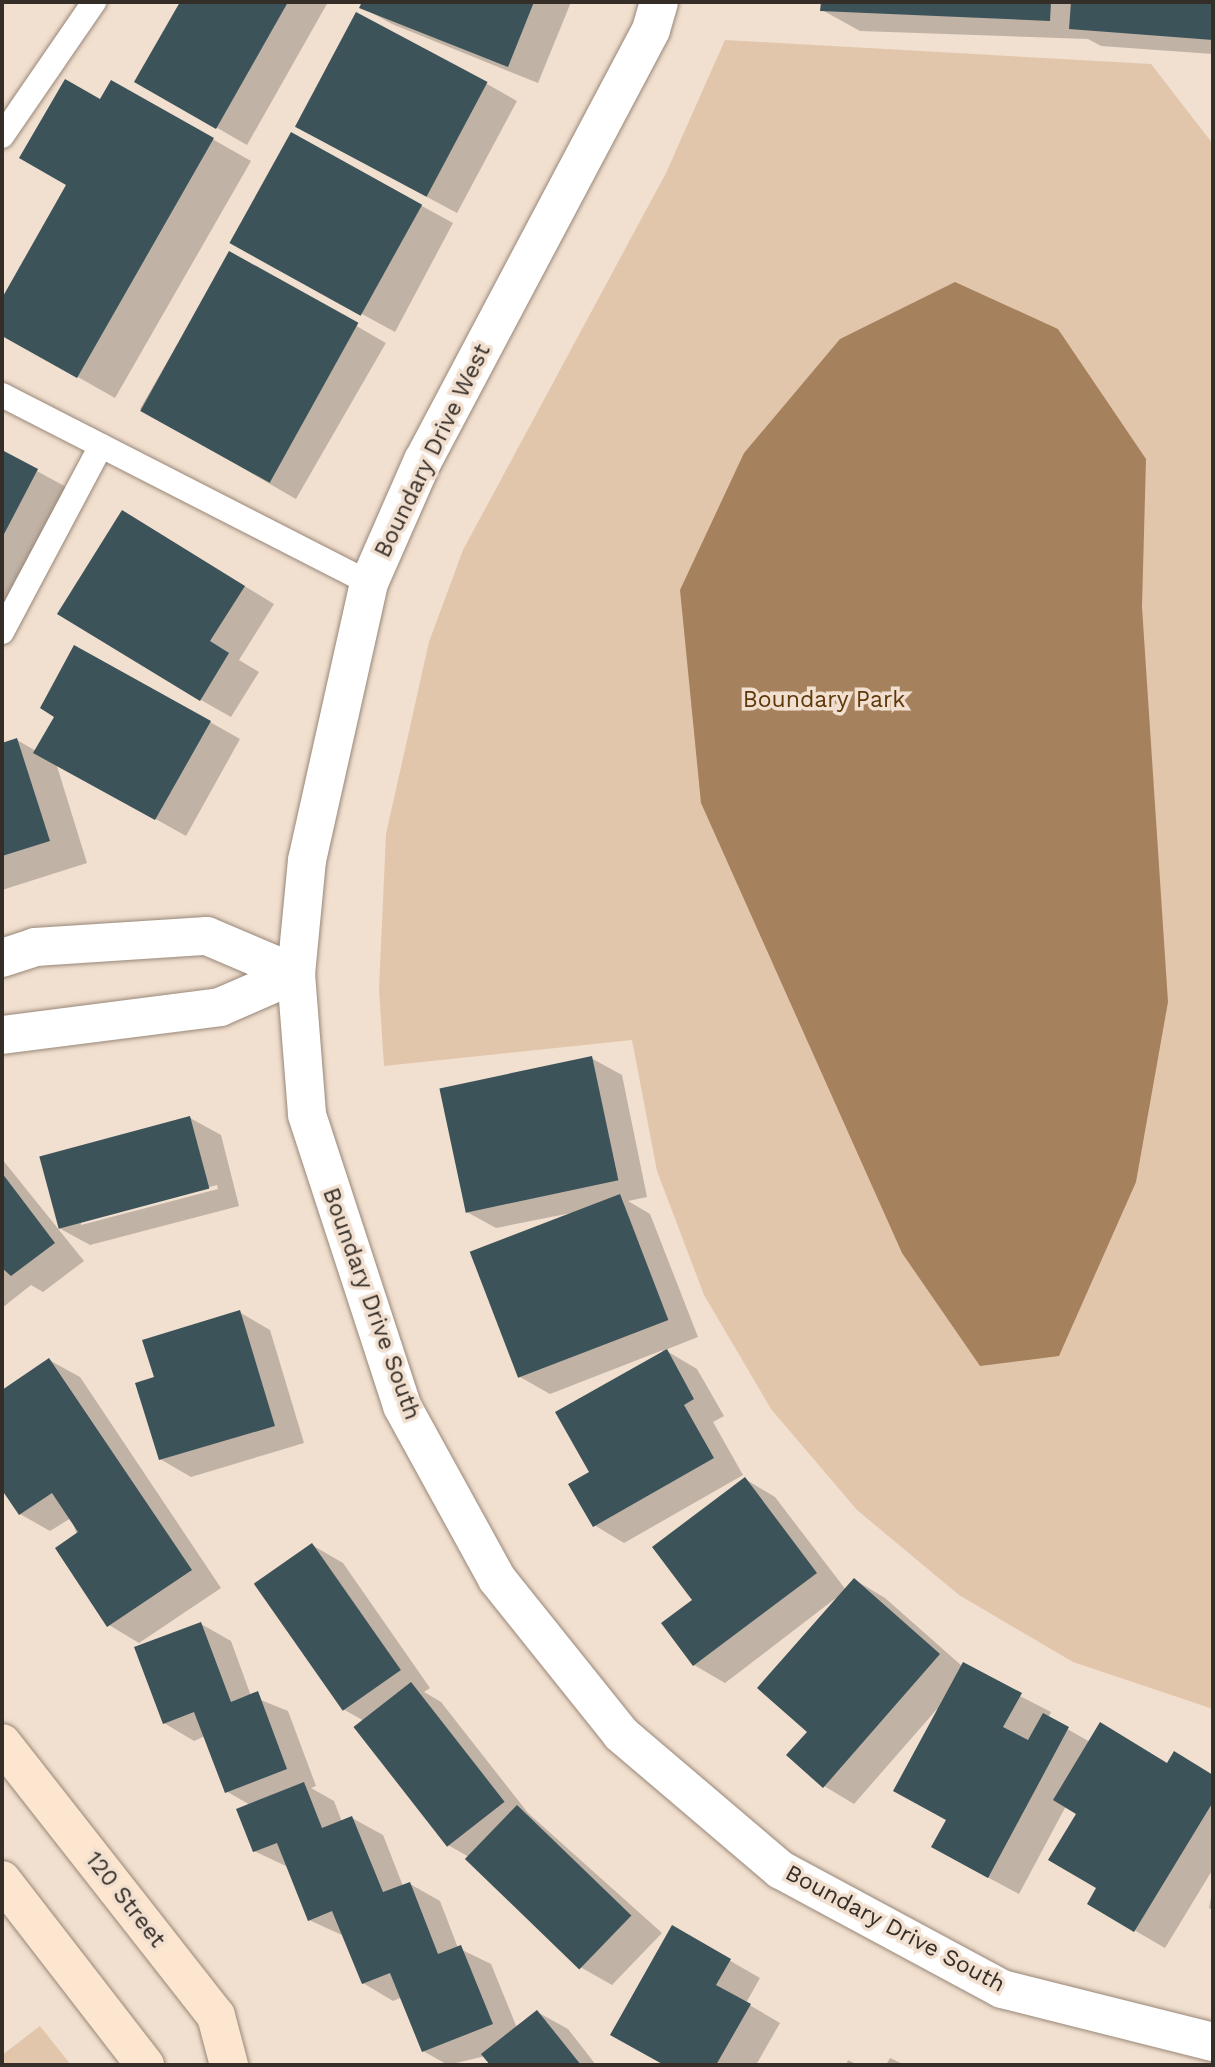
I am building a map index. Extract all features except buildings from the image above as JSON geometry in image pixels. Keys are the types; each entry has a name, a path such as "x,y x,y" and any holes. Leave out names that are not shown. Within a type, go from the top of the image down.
{"main road":[{"name":"120 Street","path":"2,1744 216,2016 229,2065"},
{"path":"2,1880 145,2065"}],"street":[{"name":"Boundary Drive West","path":"296,974 307,860 369,583 423,460 651,30 659,2"},
{"path":"2,958 35,947 206,936 296,974"},
{"path":"2,1035 220,1007 296,974"},
{"name":"Boundary Drive South","path":"296,974 307,1115 402,1406 497,1579 621,1734 781,1870 1002,1989 1213,2042"}],"lane":[{"path":"2,136 94,2"},
{"path":"2,395 369,583"},
{"path":"2,632 101,446"}],"green space":[{"name":"Boundary Park","path":"725,40 1151,64 1213,144 1213,1709 1073,1662 959,1595 857,1510 771,1409 704,1295 657,1171 632,1040 384,1066 379,989 386,834 429,642 463,550 666,173"},
{"path":"40,2026 71,2065 2,2065 2,2055"}],"shaded area":[{"path":"955,282 1058,329 1146,459 1142,607 1168,1002 1136,1182 1059,1356 980,1366 902,1253 701,803 680,590 744,453 840,339"}]}
